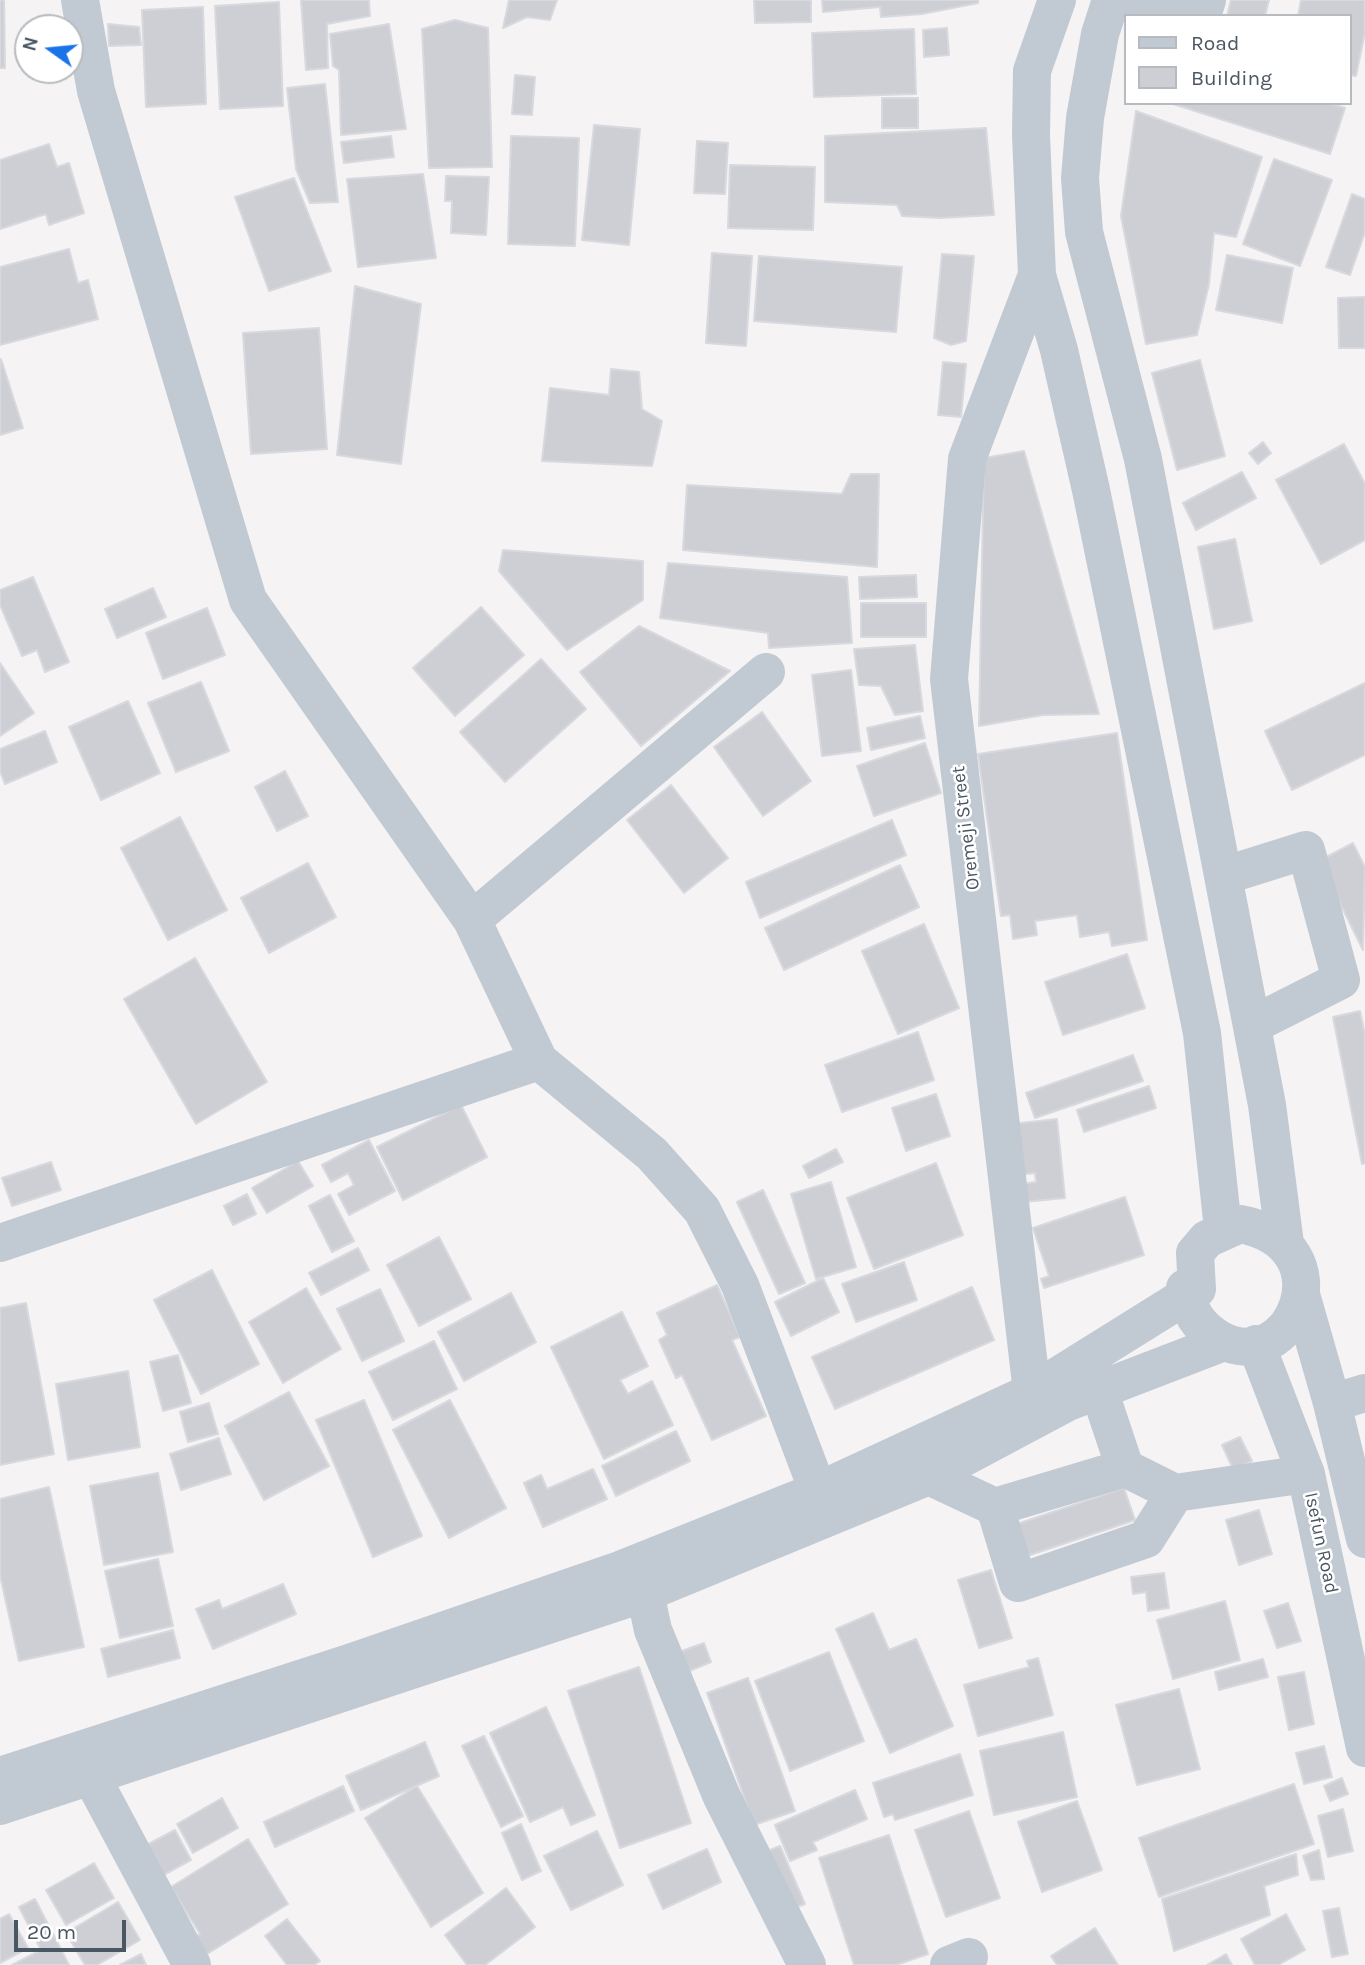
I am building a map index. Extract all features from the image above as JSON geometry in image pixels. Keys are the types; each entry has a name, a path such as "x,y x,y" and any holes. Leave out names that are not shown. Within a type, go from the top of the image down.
{"street":[{"path":"80,0 96,91 248,600 472,920 539,1061 652,1154 702,1210 740,1285 818,1491"},
{"path":"1027,0 1032,71 1031,135 1037,275 1059,349 1091,490 1202,1033 1223,1229"},
{"path":"1032,71 1057,0"},
{"path":"1111,0 1100,34 1085,118 1080,178 1084,232 1143,459 1267,1105 1285,1244"},
{"path":"1118,0 1170,14"},
{"name":"Oremeji Street","path":"1032,1392 949,679 967,459 1037,275"},
{"path":"472,920 766,672"},
{"path":"1223,876 1306,850 1341,980 1252,1025"},
{"path":"0,1243 539,1061"},
{"path":"1197,1289 1195,1253 1208,1239 1223,1229 1240,1224 1257,1227 1285,1244 1300,1263 1303,1298 1349,1398 1365,1539"},
{"path":"1197,1289 1185,1288 1188,1305 1196,1321 1240,1343"},
{"path":"0,1776 349,1663 607,1574 818,1491 1032,1392 1197,1289"},
{"path":"0,1807 645,1593 929,1476 1068,1402 1284,1330 1295,1318 1303,1298"},
{"name":"Isefun Road","path":"1240,1343 1306,1474 1365,1748"},
{"path":"1099,1390 1125,1468"},
{"path":"929,1476 995,1507 1125,1468 1175,1493 1306,1474"},
{"path":"995,1507 1018,1583 1146,1539 1175,1493"},
{"path":"645,1593 653,1630 722,1797 807,1965"},
{"path":"91,1776 192,1965"}],"building":[{"path":"0,0 4,0 5,68 0,68"},
{"path":"301,0 369,0 370,16 327,24 328,68 306,70"},
{"path":"509,0 557,0 550,20 527,17 503,28"},
{"path":"754,0 811,0 811,22 755,23"},
{"path":"822,0 978,0 978,3 922,14 881,17 880,7 823,12"},
{"path":"1231,0 1269,0 1266,14 1228,14"},
{"path":"1301,0 1365,0 1365,32 1356,76 1351,75 1351,14 1298,14"},
{"path":"279,2 283,106 220,109 215,6"},
{"path":"203,7 206,104 146,107 142,10"},
{"path":"455,20 488,28 492,167 429,168 422,29"},
{"path":"108,24 139,27 141,45 109,46"},
{"path":"389,24 406,129 341,135 339,70 333,66 330,34"},
{"path":"947,28 949,55 924,57 923,30"},
{"path":"914,29 916,94 814,97 812,33"},
{"path":"515,75 535,77 532,115 512,114"},
{"path":"325,84 338,202 310,203 296,169 287,88"},
{"path":"882,98 918,98 918,128 882,128"},
{"path":"1176,105 1336,105 1345,108 1330,154"},
{"path":"1136,111 1262,157 1236,237 1214,233 1209,284 1197,335 1146,344 1121,216"},
{"path":"594,125 640,129 629,245 582,240"},
{"path":"986,128 994,215 940,218 902,216 897,205 825,202 825,136"},
{"path":"391,136 394,157 344,163 341,142"},
{"path":"511,136 579,138 575,246 508,244"},
{"path":"697,141 728,143 725,194 694,193"},
{"path":"49,144 57,167 69,163 84,213 49,225 46,214 0,229 0,160"},
{"path":"1274,159 1332,180 1300,266 1243,244"},
{"path":"730,165 815,167 813,230 728,228"},
{"path":"423,174 436,258 358,267 347,179"},
{"path":"446,176 489,177 486,235 451,233 452,201 445,201"},
{"path":"294,178 331,271 269,291 235,197"},
{"path":"1352,194 1365,199 1365,232 1350,275 1326,267"},
{"path":"69,249 78,283 88,280 98,319 0,345 0,267"},
{"path":"712,253 752,256 746,346 706,343"},
{"path":"942,254 974,256 966,341 951,345 934,338"},
{"path":"1227,255 1293,268 1282,323 1216,310"},
{"path":"759,256 902,267 896,332 754,321"},
{"path":"355,286 421,304 401,464 337,455"},
{"path":"1365,297 1365,348 1339,348 1338,298"},
{"path":"319,328 327,449 251,454 243,333"},
{"path":"0,359 23,428 0,435"},
{"path":"1200,360 1225,456 1177,470 1152,373"},
{"path":"943,362 966,364 961,417 938,415"},
{"path":"611,369 639,372 642,409 662,421 652,466 542,461 550,388 609,395"},
{"path":"1263,442 1271,453 1258,464 1249,453"},
{"path":"1344,444 1365,484 1365,540 1321,564 1276,480"},
{"path":"1024,451 1099,714 1043,715 979,726 984,458"},
{"path":"1242,472 1256,498 1196,530 1183,503"},
{"path":"851,474 879,474 877,567 683,550 687,485 842,494"},
{"path":"1235,539 1252,621 1214,629 1198,547"},
{"path":"503,550 643,561 643,600 567,650 499,571"},
{"path":"668,563 847,577 852,643 769,648 768,633 660,618"},
{"path":"916,575 917,597 860,599 859,577"},
{"path":"33,577 69,662 45,672 37,650 22,656 0,605 0,590"},
{"path":"153,588 166,617 117,638 105,609"},
{"path":"861,603 926,603 926,637 861,637"},
{"path":"481,607 524,655 455,716 413,668"},
{"path":"207,608 225,655 163,679 146,633"},
{"path":"639,626 730,671 641,746 580,672"},
{"path":"915,645 923,711 895,715 881,686 859,685 854,649"},
{"path":"541,659 586,709 505,782 460,732"},
{"path":"0,663 34,713 0,736"},
{"path":"851,670 861,751 822,756 812,675"},
{"path":"201,682 229,751 176,772 148,703"},
{"path":"1365,683 1365,755 1292,790 1265,731"},
{"path":"128,701 160,773 101,800 69,727"},
{"path":"762,712 811,781 763,816 714,747"},
{"path":"920,716 925,738 871,750 867,728"},
{"path":"45,731 57,762 5,784 0,771 0,749"},
{"path":"1117,733 1147,940 1112,946 1109,932 1080,937 1077,915 1035,921 1037,935 1013,939 1010,915 1001,916 978,754"},
{"path":"925,743 941,793 874,816 857,766"},
{"path":"285,771 308,816 277,831 255,787"},
{"path":"671,785 728,858 684,893 627,820"},
{"path":"180,817 227,910 168,940 121,848"},
{"path":"892,820 906,855 760,918 746,882"},
{"path":"1353,843 1365,867 1363,950 1319,861"},
{"path":"308,863 336,917 269,953 241,898"},
{"path":"900,865 919,907 784,970 765,928"},
{"path":"924,924 959,1008 898,1034 862,951"},
{"path":"1127,954 1145,1008 1063,1035 1045,982"},
{"path":"195,958 267,1082 196,1124 124,999"},
{"path":"1360,1011 1365,1035 1365,1163 1362,1164 1333,1017"},
{"path":"918,1032 934,1080 842,1112 825,1065"},
{"path":"1133,1055 1143,1081 1035,1118 1026,1093"},
{"path":"1149,1086 1156,1108 1084,1132 1077,1110"},
{"path":"936,1094 950,1136 906,1151 892,1108"},
{"path":"461,1105 487,1157 403,1200 377,1147"},
{"path":"1057,1119 1065,1198 1023,1202 1021,1184 1036,1182 1035,1173 1017,1175 1012,1124"},
{"path":"369,1140 395,1191 349,1215 338,1194 354,1185 348,1173 331,1182 322,1165"},
{"path":"836,1149 843,1162 809,1178 803,1166"},
{"path":"298,1161 313,1186 267,1213 252,1188"},
{"path":"51,1162 61,1190 12,1206 2,1178"},
{"path":"936,1163 963,1235 874,1269 847,1198"},
{"path":"831,1182 856,1267 816,1279 791,1194"},
{"path":"763,1190 805,1283 779,1294 737,1202"},
{"path":"247,1194 256,1214 233,1225 224,1206"},
{"path":"330,1195 354,1241 332,1252 309,1206"},
{"path":"1125,1197 1144,1255 1044,1288 1041,1279 1049,1276 1033,1228"},
{"path":"439,1237 471,1299 419,1326 387,1265"},
{"path":"358,1248 369,1270 321,1295 309,1273"},
{"path":"904,1262 917,1300 856,1322 842,1284"},
{"path":"212,1270 259,1364 201,1394 154,1300"},
{"path":"823,1278 839,1312 791,1336 775,1302"},
{"path":"717,1285 740,1337 732,1340 766,1416 712,1440 682,1375 676,1378 659,1340 667,1335 657,1313"},
{"path":"972,1287 994,1340 835,1409 812,1357"},
{"path":"306,1288 341,1349 283,1383 249,1322"},
{"path":"380,1289 404,1341 362,1361 337,1309"},
{"path":"511,1293 536,1342 464,1381 438,1332"},
{"path":"26,1303 54,1454 0,1465 0,1308"},
{"path":"622,1312 648,1366 620,1380 628,1394 652,1381 673,1425 604,1459 551,1347"},
{"path":"434,1341 457,1389 393,1420 369,1372"},
{"path":"178,1355 191,1403 163,1411 150,1362"},
{"path":"128,1371 140,1447 68,1460 56,1384"},
{"path":"289,1392 329,1466 264,1500 225,1426"},
{"path":"364,1400 422,1536 373,1557 316,1420"},
{"path":"450,1400 506,1508 449,1538 393,1430"},
{"path":"209,1403 218,1434 188,1442 180,1412"},
{"path":"676,1431 690,1461 616,1496 602,1466"},
{"path":"1240,1437 1252,1461 1233,1469 1222,1445"},
{"path":"219,1438 231,1474 181,1490 170,1454"},
{"path":"593,1469 607,1499 543,1527 524,1483 541,1475 547,1489"},
{"path":"158,1473 173,1552 104,1565 90,1486"},
{"path":"49,1487 84,1647 19,1661 0,1575 0,1499"},
{"path":"1124,1488 1135,1520 1027,1556 1017,1524"},
{"path":"1259,1510 1272,1554 1239,1565 1226,1520"},
{"path":"158,1559 173,1626 120,1638 105,1571"},
{"path":"991,1570 1012,1638 979,1648 958,1580"},
{"path":"1164,1573 1169,1608 1148,1611 1146,1592 1133,1594 1131,1577"},
{"path":"283,1584 296,1614 213,1649 196,1609 219,1600 222,1609"},
{"path":"1225,1601 1240,1660 1173,1679 1157,1620"},
{"path":"1288,1603 1301,1641 1277,1648 1264,1611"},
{"path":"873,1613 889,1650 916,1639 953,1726 890,1753 836,1629"},
{"path":"173,1630 180,1658 108,1677 101,1649"},
{"path":"704,1643 711,1662 687,1672 679,1652"},
{"path":"829,1652 864,1741 790,1771 755,1681"},
{"path":"1038,1658 1053,1715 978,1736 964,1685 1029,1667 1027,1661"},
{"path":"1263,1659 1268,1677 1219,1690 1215,1672"},
{"path":"639,1667 691,1823 620,1848 568,1691"},
{"path":"1304,1672 1314,1724 1289,1730 1278,1677"},
{"path":"748,1678 795,1811 754,1825 707,1693"},
{"path":"1179,1689 1200,1769 1137,1785 1116,1705"},
{"path":"546,1707 595,1815 571,1825 563,1807 530,1822 490,1733"},
{"path":"1063,1732 1077,1797 994,1815 980,1751"},
{"path":"484,1736 523,1816 501,1827 462,1746"},
{"path":"425,1742 439,1776 361,1810 346,1776"},
{"path":"1324,1746 1332,1777 1304,1784 1296,1753"},
{"path":"960,1754 973,1795 895,1820 893,1814 884,1817 873,1783"},
{"path":"1342,1778 1348,1794 1330,1801 1324,1786"},
{"path":"1294,1784 1314,1844 1159,1897 1139,1838"},
{"path":"343,1786 354,1811 275,1847 264,1822"},
{"path":"417,1786 483,1893 431,1927 365,1818"},
{"path":"855,1790 867,1819 813,1842 817,1850 790,1861 775,1825"},
{"path":"222,1798 238,1828 193,1853 177,1824"},
{"path":"1077,1801 1102,1870 1042,1892 1018,1822"},
{"path":"1343,1809 1353,1851 1328,1857 1318,1816"},
{"path":"969,1811 1000,1898 946,1917 915,1830"},
{"path":"521,1824 541,1871 522,1880 502,1833"},
{"path":"175,1830 191,1860 158,1878 141,1848"},
{"path":"597,1831 623,1885 571,1910 544,1856"},
{"path":"889,1835 928,1954 896,1965 854,1965 819,1858"},
{"path":"248,1839 288,1904 199,1959 187,1941 200,1934 171,1887"},
{"path":"780,1846 805,1904 786,1911 763,1853"},
{"path":"707,1849 721,1882 663,1909 648,1875"},
{"path":"1319,1850 1324,1879 1311,1880 1303,1856"},
{"path":"1296,1854 1298,1875 1264,1886 1270,1915 1174,1951 1162,1899"},
{"path":"94,1863 114,1898 66,1925 46,1890"},
{"path":"506,1888 535,1927 485,1965 467,1965 445,1935"},
{"path":"35,1899 69,1965 12,1965 41,1950 19,1907"},
{"path":"118,1902 140,1940 97,1965 85,1965 66,1933"},
{"path":"1339,1908 1348,1954 1332,1957 1323,1911"},
{"path":"9,1914 28,1948 0,1963 0,1919"},
{"path":"1286,1914 1305,1950 1278,1965 1255,1965 1241,1939"},
{"path":"287,1919 320,1961 314,1965 287,1965 265,1936"},
{"path":"1095,1928 1118,1965 1057,1965 1051,1956"},
{"path":"141,1954 146,1965 120,1965"},
{"path":"1226,1954 1232,1965 1207,1965"}]}
